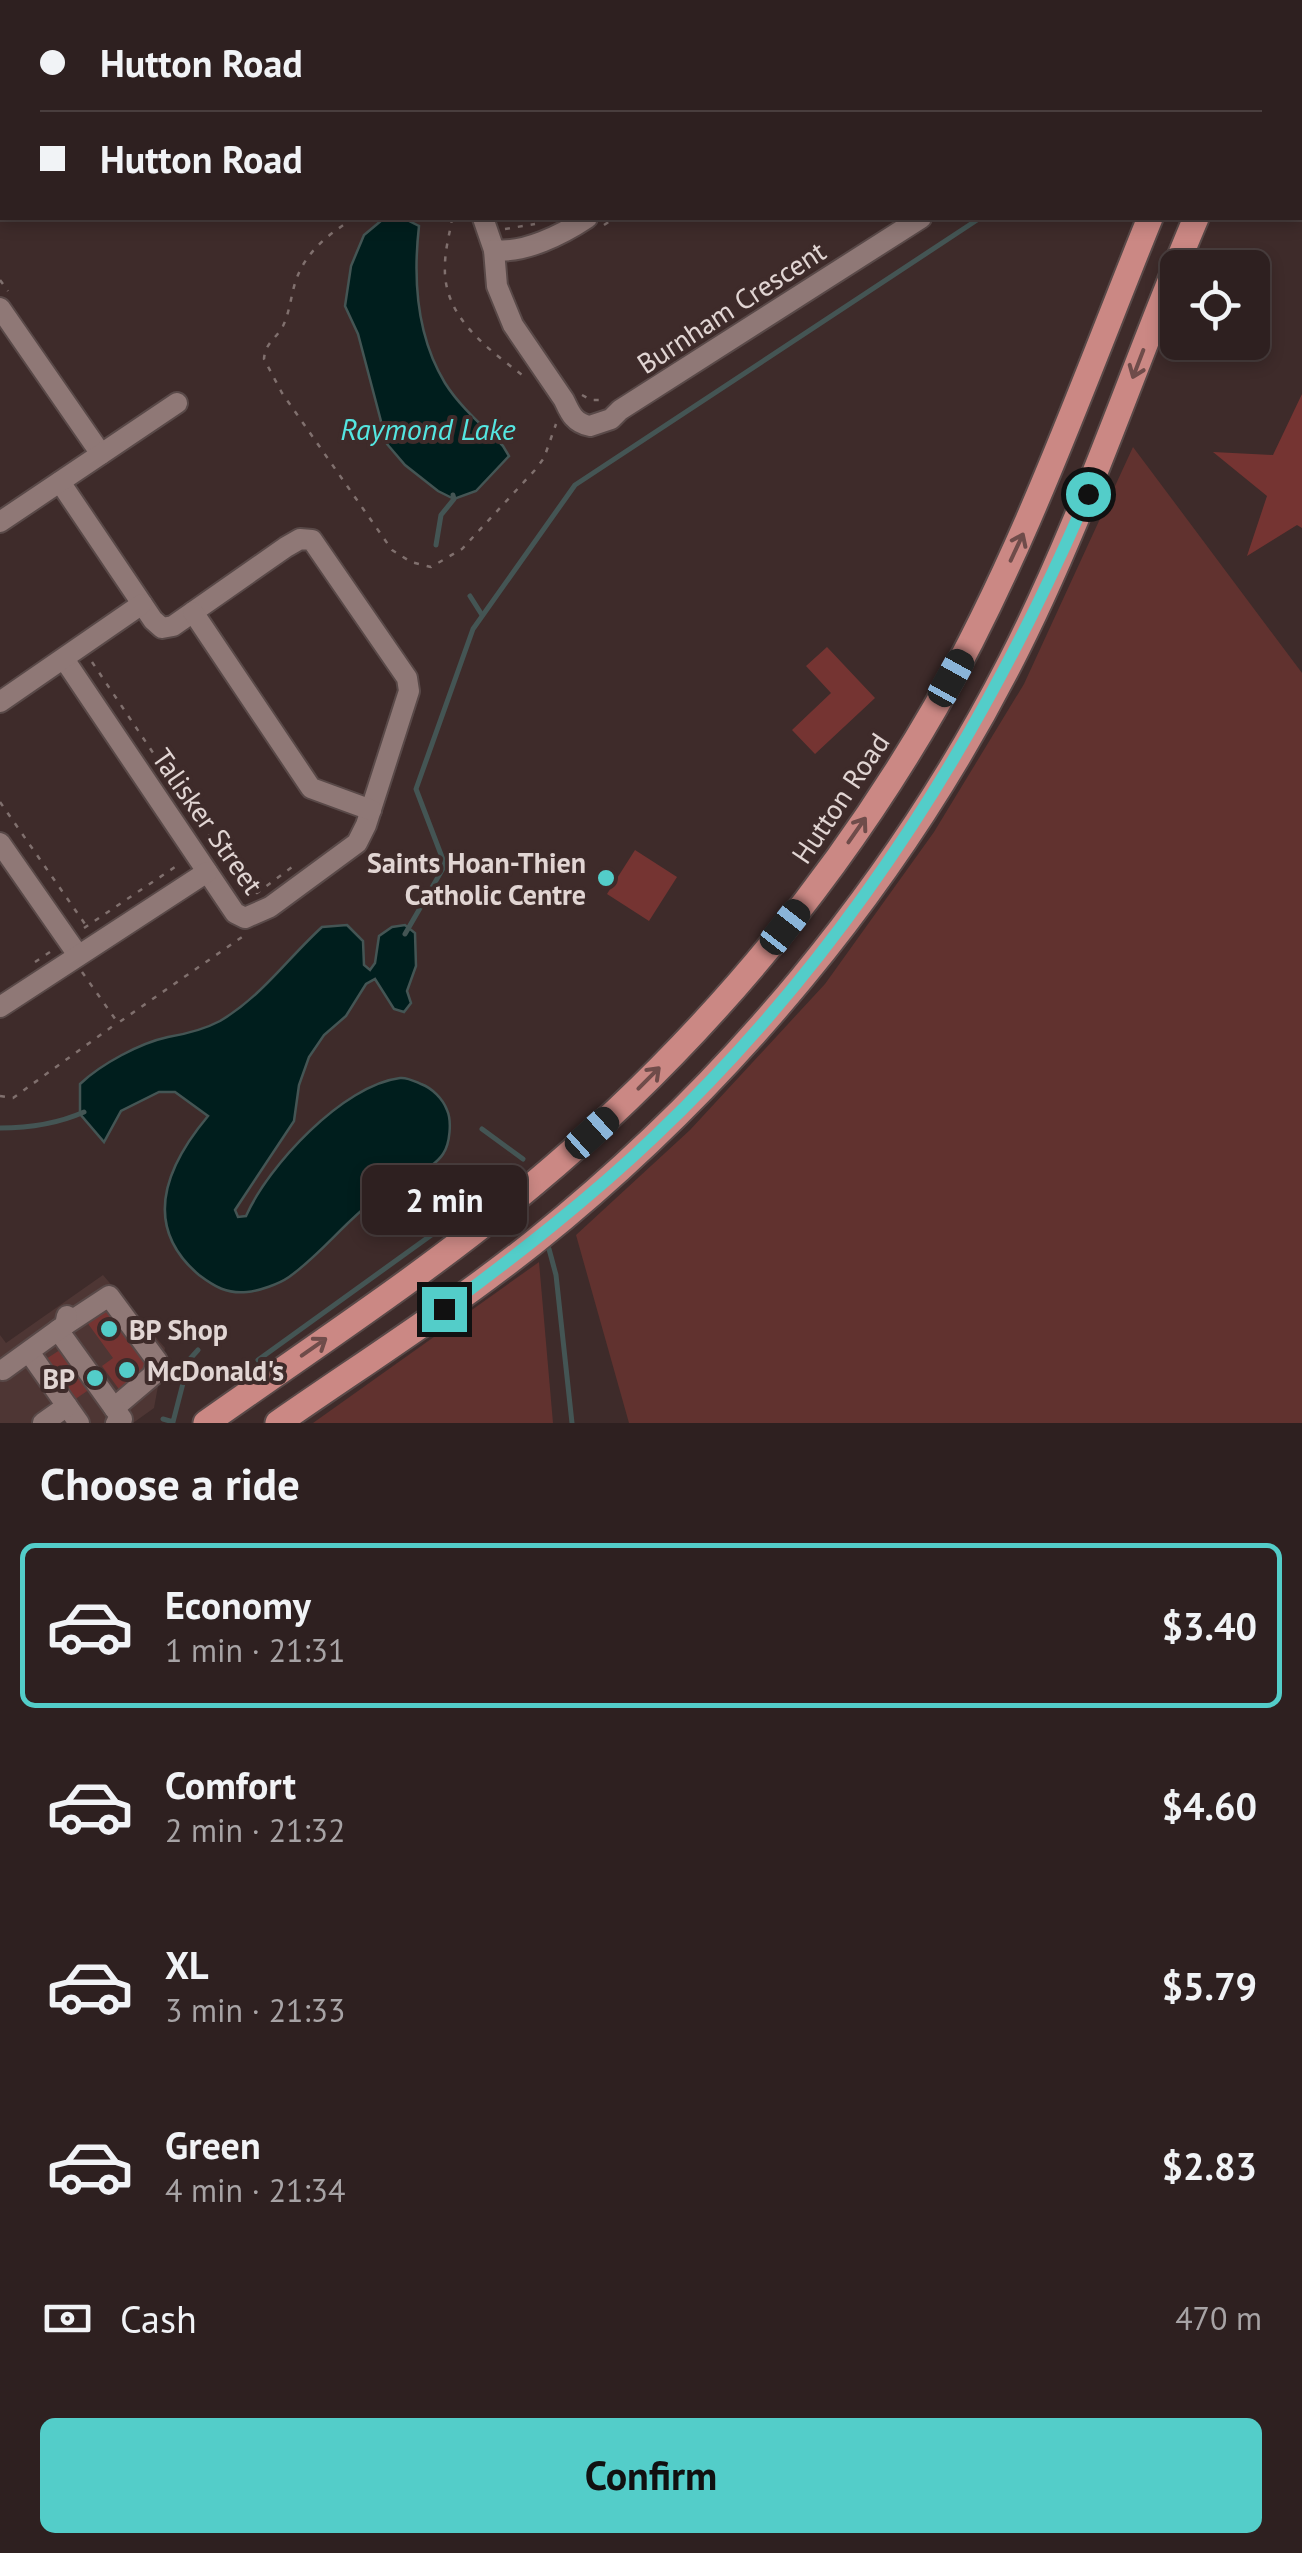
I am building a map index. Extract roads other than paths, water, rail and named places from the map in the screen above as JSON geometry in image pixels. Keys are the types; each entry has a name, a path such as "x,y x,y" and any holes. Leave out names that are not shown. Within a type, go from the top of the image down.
{"main road":[{"name":"Hutton Road","path":"206,1423 527,1190 616,1110 726,998 839,855 936,706 1023,534 1149,220"},
{"path":"278,1423 444,1309 572,1211 656,1135 758,1029 876,882 949,771 1009,666 1057,569 1195,220"},
{"path":"726,998 758,1029"}],"street":[{"path":"487,220 498,249 544,230 590,225"},
{"name":"Burnham Crescent","path":"498,249 494,273 513,325 567,402 594,416 919,220"},
{"path":"5,302 101,454"},
{"path":"0,522 178,402"},
{"path":"0,702 142,604 60,482"},
{"name":"Talisker Street","path":"64,658 235,913 245,918 255,916 357,843 409,692 407,678 312,540 300,539 286,547 173,626 162,628 142,604"},
{"path":"193,612 311,788 371,810"},
{"path":"0,843 72,952"},
{"path":"0,1007 72,952 206,872"},
{"path":"3,1370 61,1328 109,1296 158,1361 153,1374 115,1416 61,1328"},
{"path":"29,1352 73,1414 43,1423"}],"water":[{"name":"Raymond Lake","path":"382,220 407,220 419,226 419,307 428,347 445,383 509,456 476,491 454,499 438,491 405,465 387,444 358,334 345,306 351,266 364,235"},
{"path":"347,925 363,941 364,965 370,970 375,963 379,936 392,927 405,925 415,933 416,966 407,991 411,1003 404,1012 394,1009 375,979 366,984 346,1016 324,1035 309,1057 299,1085 294,1121 235,1210 238,1217 246,1216 271,1174 310,1131 355,1095 378,1084 405,1078 433,1091 449,1115 447,1144 436,1162 374,1200 289,1277 252,1291 222,1289 199,1275 181,1256 165,1216 166,1195 181,1154 208,1116 175,1092 159,1092 121,1111 104,1142 80,1114 80,1084 133,1049 220,1021 262,989 322,927"}],"waterway":[{"path":"405,934 445,865 416,789 473,629 575,485 977,220"},
{"path":"436,545 441,515 453,495"},
{"path":"470,596 482,615"},
{"path":"0,1128 43,1125 84,1112"},
{"path":"482,1129 523,1159"},
{"path":"258,1360 498,1187"},
{"path":"549,1249 556,1275 572,1423"},
{"path":"163,1419 173,1422 189,1360 198,1350"}],"place":[{"name":"Saints Hoan-Thien Catholic Centre","path":"606,878"},
{"name":"BP Shop","path":"109,1329"},
{"name":"McDonald's","path":"127,1370"},
{"name":"BP","path":"95,1378"}]}
